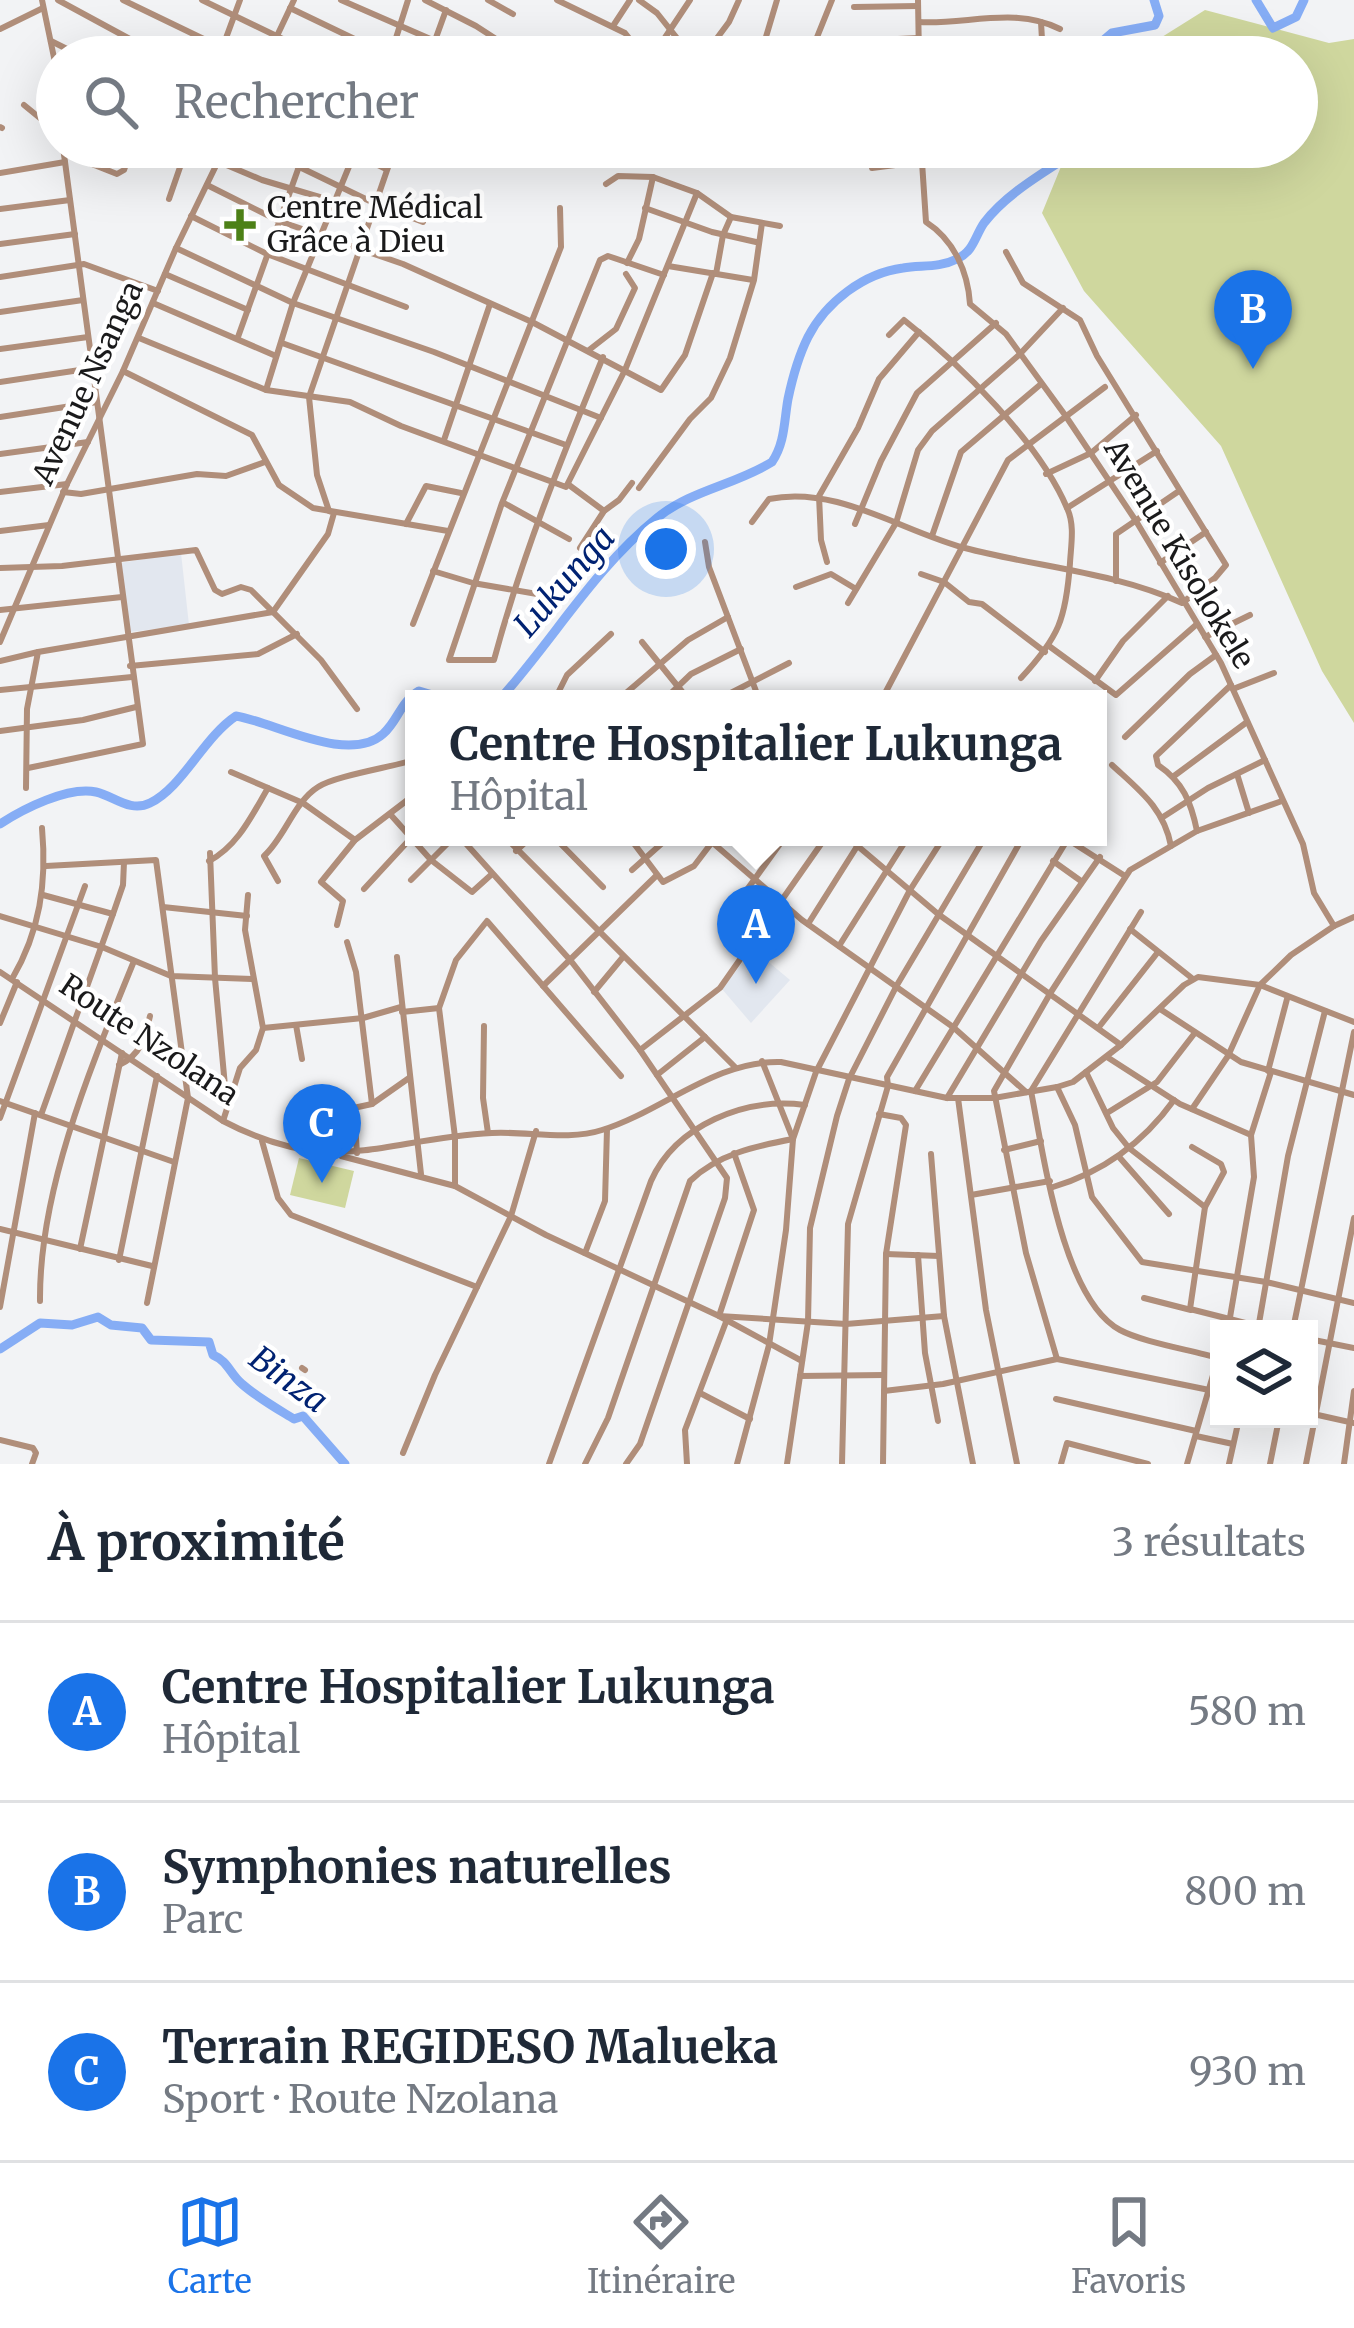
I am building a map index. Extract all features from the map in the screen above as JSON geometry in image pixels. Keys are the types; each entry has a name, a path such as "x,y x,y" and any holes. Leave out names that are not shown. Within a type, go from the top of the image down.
{"street":[{"path":"58,0 124,36"},
{"path":"123,0 190,36"},
{"path":"202,0 277,35 291,2 353,36"},
{"path":"227,36 240,0"},
{"path":"340,0 422,36"},
{"path":"397,36 408,0"},
{"path":"425,0 489,36"},
{"path":"488,0 513,14"},
{"path":"557,0 625,36"},
{"path":"613,26 634,0 657,13 675,36"},
{"path":"667,36 691,0"},
{"path":"719,36 739,0"},
{"path":"769,36 777,0"},
{"path":"817,36 832,0"},
{"path":"854,8 918,3 919,36"},
{"path":"0,29 42,4 50,36"},
{"path":"436,36 446,10"},
{"path":"919,22 960,23 999,16 1060,29"},
{"path":"1041,22 1042,36"},
{"path":"24,105 36,115"},
{"path":"0,172 36,162"},
{"path":"28,768 143,744 66,168"},
{"path":"169,199 179,168"},
{"name":"Avenue Nsanga","path":"0,641 65,488 124,371 215,168"},
{"path":"231,168 333,201"},
{"path":"238,337 298,168"},
{"path":"303,168 423,222"},
{"path":"266,389 293,303 348,168"},
{"name":"Avenue Kisolokele","path":"922,168 926,221 945,237 968,277 970,304 996,323 1091,452 1216,655 1303,844 1314,893 1334,926"},
{"path":"334,513 329,511 317,475 308,397 386,169"},
{"path":"606,184 618,176 653,177 697,193 731,217 780,226"},
{"path":"627,263 639,239 653,177"},
{"path":"207,185 279,221 360,249 532,322 661,390 685,355 731,217"},
{"path":"139,338 266,389 350,403 560,487 568,485 625,370 697,193"},
{"path":"0,209 70,200"},
{"path":"413,624 561,247 560,208"},
{"path":"645,208 757,242"},
{"path":"191,217 267,254 406,307"},
{"path":"580,548 604,511 636,486 711,398 730,358 754,280 762,223"},
{"path":"0,244 76,234"},
{"path":"176,248 293,303 602,418"},
{"path":"752,522 769,499 804,494 962,548 1116,580 1182,602 1215,578 1226,565 1097,356 1080,320 1017,278 1006,252"},
{"path":"603,357 551,481 494,660 449,660 502,502 600,260 608,256 664,275"},
{"path":"0,277 80,265 158,291"},
{"path":"668,266 754,280"},
{"path":"165,274 248,310"},
{"path":"589,350 620,322 635,288 626,274"},
{"path":"0,312 83,300"},
{"path":"154,303 276,356"},
{"path":"443,440 490,304"},
{"path":"848,603 896,524 918,450 932,430 1019,355 1063,308"},
{"path":"889,335 902,319 955,359 1025,444 1067,508 1072,533 1066,614 1047,649 1021,678"},
{"path":"855,524 917,393 996,323"},
{"path":"827,562 821,540 820,496 879,379 919,332"},
{"path":"0,349 88,337"},
{"path":"282,343 566,445"},
{"path":"0,382 93,368"},
{"path":"124,371 252,435 279,484 313,508 448,531"},
{"path":"932,536 957,460 1041,384"},
{"path":"887,690 1008,460 1106,387"},
{"path":"0,417 97,402"},
{"path":"1046,474 1091,452 1136,415"},
{"path":"0,454 88,442"},
{"path":"1067,508 1157,451"},
{"path":"0,492 65,488 81,494 196,474 226,476 265,462"},
{"path":"568,485 604,511"},
{"path":"406,524 426,486 463,493"},
{"path":"1116,580 1116,534 1180,490"},
{"path":"502,502 569,539"},
{"path":"0,661 273,611 328,534 334,513"},
{"path":"0,531 49,525"},
{"path":"1160,562 1206,532"},
{"path":"705,542 709,567 756,690"},
{"path":"0,568 117,561 196,550 218,593 247,587 297,634 357,709"},
{"path":"433,571 537,594"},
{"path":"796,587 831,574 856,590"},
{"path":"921,574 944,582 969,602 982,604 1120,695 1197,624"},
{"path":"1095,682 1123,641 1174,589"},
{"path":"0,610 122,597"},
{"path":"1205,638 1250,615"},
{"path":"629,690 688,640 728,617"},
{"path":"130,666 258,654 297,634"},
{"path":"560,690 567,675 611,634"},
{"path":"642,641 681,690"},
{"path":"673,690 743,649"},
{"path":"26,788 30,690 38,652"},
{"path":"1125,737 1216,655"},
{"path":"736,690 789,663"},
{"path":"1197,831 1189,801 1174,776 1158,764 1159,751 1177,739 1200,710 1232,687 1274,673"},
{"path":"0,690 132,677"},
{"path":"0,731 83,720 136,706"},
{"path":"1174,776 1247,722"},
{"path":"1163,818 1265,760"},
{"path":"278,881 264,856 320,785 405,762"},
{"path":"1112,765 1163,818 1171,846"},
{"path":"231,772 303,803 355,840"},
{"path":"1237,774 1249,813"},
{"path":"231,1099 225,1086 215,978 210,857 223,854 268,788"},
{"path":"1057,1359 1030,1269 994,1098 1004,1072 1125,876 1197,831 1282,801"},
{"path":"337,925 343,901 321,882 355,840 405,802"},
{"path":"389,814 405,831"},
{"path":"0,1023 43,896 42,828"},
{"path":"364,889 405,845"},
{"path":"418,846 472,892 492,874"},
{"path":"410,880 451,846"},
{"path":"469,846 571,961 640,1050 728,1184 691,1304 640,1444 626,1464"},
{"path":"513,846 735,1067"},
{"path":"516,850 521,846"},
{"path":"563,846 603,887"},
{"path":"635,846 663,882 694,866 707,846"},
{"path":"632,870 660,846"},
{"path":"718,846 780,902 953,1027 1029,1091 1076,1274 1105,1318 1131,1334 1210,1355"},
{"path":"733,909 779,846"},
{"path":"640,1050 720,988 820,846"},
{"path":"808,924 857,846"},
{"path":"864,846 938,914 1121,1045"},
{"path":"838,946 902,846"},
{"path":"737,1464 769,1345 793,1139 816,1072 910,890 938,846"},
{"path":"787,1464 808,1322 810,1228 837,1116 897,985 980,846"},
{"path":"842,1464 850,1206 894,1063 1018,846"},
{"path":"916,1091 1062,846"},
{"path":"1081,846 1125,876"},
{"path":"947,1098 1100,857"},
{"path":"46,866 156,860 188,1098 147,1303"},
{"path":"1053,861 1081,881"},
{"path":"0,1307 11,1232 38,1114 113,914 124,862"},
{"path":"543,986 656,876"},
{"path":"0,1118 2,1102 85,886"},
{"path":"43,896 113,914"},
{"path":"223,1121 240,1068 256,1050 263,1028 252,979 248,896"},
{"path":"163,907 247,916"},
{"path":"1029,1091 1141,913"},
{"path":"0,916 102,946 171,976 252,979"},
{"path":"1192,1109 1228,1056 1260,986 1291,955 1354,917"},
{"path":"455,1186 455,1137 439,1008 456,961 487,921 621,1076"},
{"path":"1130,929 1193,979 1260,986 1354,1027 1295,1320"},
{"path":"347,942 356,972 372,1104"},
{"path":"1099,1027 1158,952"},
{"path":"594,992 623,956"},
{"path":"397,957 421,1176"},
{"path":"40,1301 46,1239 73,1126 134,961"},
{"name":"Route Nzolana","path":"0,971 223,1121 262,1141 335,1155 488,1133 580,1134 607,1129 735,1067 762,1061 781,1061 947,1098 994,1098 1057,1087 1121,1045 1193,979"},
{"path":"1230,1320 1254,1177 1251,1135 1287,998"},
{"path":"263,1028 439,1008"},
{"path":"1160,1009 1228,1056 1354,1095"},
{"path":"1260,1320 1305,1079 1325,1011"},
{"path":"119,1065 132,1059 143,1043 150,1016"},
{"path":"296,1024 302,1059"},
{"path":"484,1026 483,1098 488,1133"},
{"path":"1107,1113 1164,1076 1193,1034"},
{"path":"657,1075 705,1037"},
{"path":"80,1249 122,1053"},
{"path":"1107,1056 1174,1100 1251,1135"},
{"path":"762,1061 793,1139"},
{"path":"1086,1072 1129,1148 1205,1207"},
{"path":"119,1260 157,1076"},
{"path":"357,1153 349,1110 372,1104 411,1077"},
{"path":"1057,1087 1075,1125 1092,1197 1142,1262 1267,1282 1354,1303"},
{"path":"958,1098 998,1372 1017,1464"},
{"path":"970,1195 1085,1177 1119,1157 1174,1100"},
{"path":"549,1464 657,1167 676,1143 727,1115 776,1101 805,1106"},
{"path":"2,1102 174,1162"},
{"path":"879,1114 904,1119 906,1125 886,1255 883,1464"},
{"path":"585,1253 605,1201 607,1129"},
{"path":"404,1453 511,1216 536,1131"},
{"path":"585,1464 608,1418 690,1181 734,1153 793,1139"},
{"path":"262,1141 278,1198 291,1214 477,1287"},
{"path":"1004,1150 1041,1141"},
{"path":"1191,1310 1205,1207 1224,1167 1192,1147"},
{"path":"687,1464 685,1430 754,1210 734,1153"},
{"path":"931,1154 944,1316 973,1464"},
{"path":"335,1155 455,1186 802,1361"},
{"path":"1119,1157 1169,1214"},
{"path":"1318,1389 1354,1218"},
{"path":"0,1229 152,1266"},
{"path":"886,1255 940,1256"},
{"path":"918,1255 922,1319 938,1421"},
{"path":"1144,1298 1218,1320"},
{"path":"722,1319 846,1324 944,1316"},
{"path":"1318,1340 1354,1348"},
{"path":"884,1391 955,1382 1057,1359 1209,1389"},
{"path":"800,1376 884,1375"},
{"path":"1187,1464 1210,1386"},
{"path":"1344,1464 1354,1390"},
{"path":"700,1393 750,1419"},
{"path":"1056,1399 1233,1444"},
{"path":"1318,1415 1352,1422"},
{"path":"1229,1464 1237,1428"},
{"path":"1270,1464 1277,1428"},
{"path":"1306,1464 1310,1428"},
{"path":"0,1440 33,1448 32,1464"},
{"path":"1061,1464 1067,1443 1148,1464"}],"shaded area":[{"path":"181,553 189,625 130,632 120,563"},
{"path":"753,949 790,980 751,1023 722,989"}],"green space":[{"path":"1205,10 1303,36 1164,36"},
{"path":"1354,39 1354,723 1322,671 1221,446 1084,291 1042,213 1060,168 1318,168 1318,40"},
{"path":"299,1158 354,1171 345,1208 290,1195"}],"waterway":[{"name":"Lukunga","path":"1108,36 1155,25 1159,16 1154,0"},
{"name":"Lukunga","path":"1256,0 1273,28 1296,17 1304,0"},
{"name":"Lukunga","path":"508,690 593,582 657,518 772,462 782,440 802,352 816,324 836,301 888,271 944,264 963,256 1003,203 1051,168"},
{"name":"Lukunga","path":"0,824 72,792 96,792 136,806 150,803 172,786 236,716 311,739 351,745 383,734 405,704"},
{"name":"Binza","path":"0,1349 40,1323 72,1325 98,1317 111,1325 142,1328 151,1340 209,1342 213,1355 242,1384 294,1419 303,1416 345,1464"}],"place":[{"name":"Centre Médical Grâce à Dieu","path":"240,225"},
{"name":"Symphonies naturelles","path":"1253,369"},
{"name":"Centre Hospitalier Lukunga","path":"756,984"},
{"name":"Terrain REGIDESO Malueka","path":"322,1183"}]}
